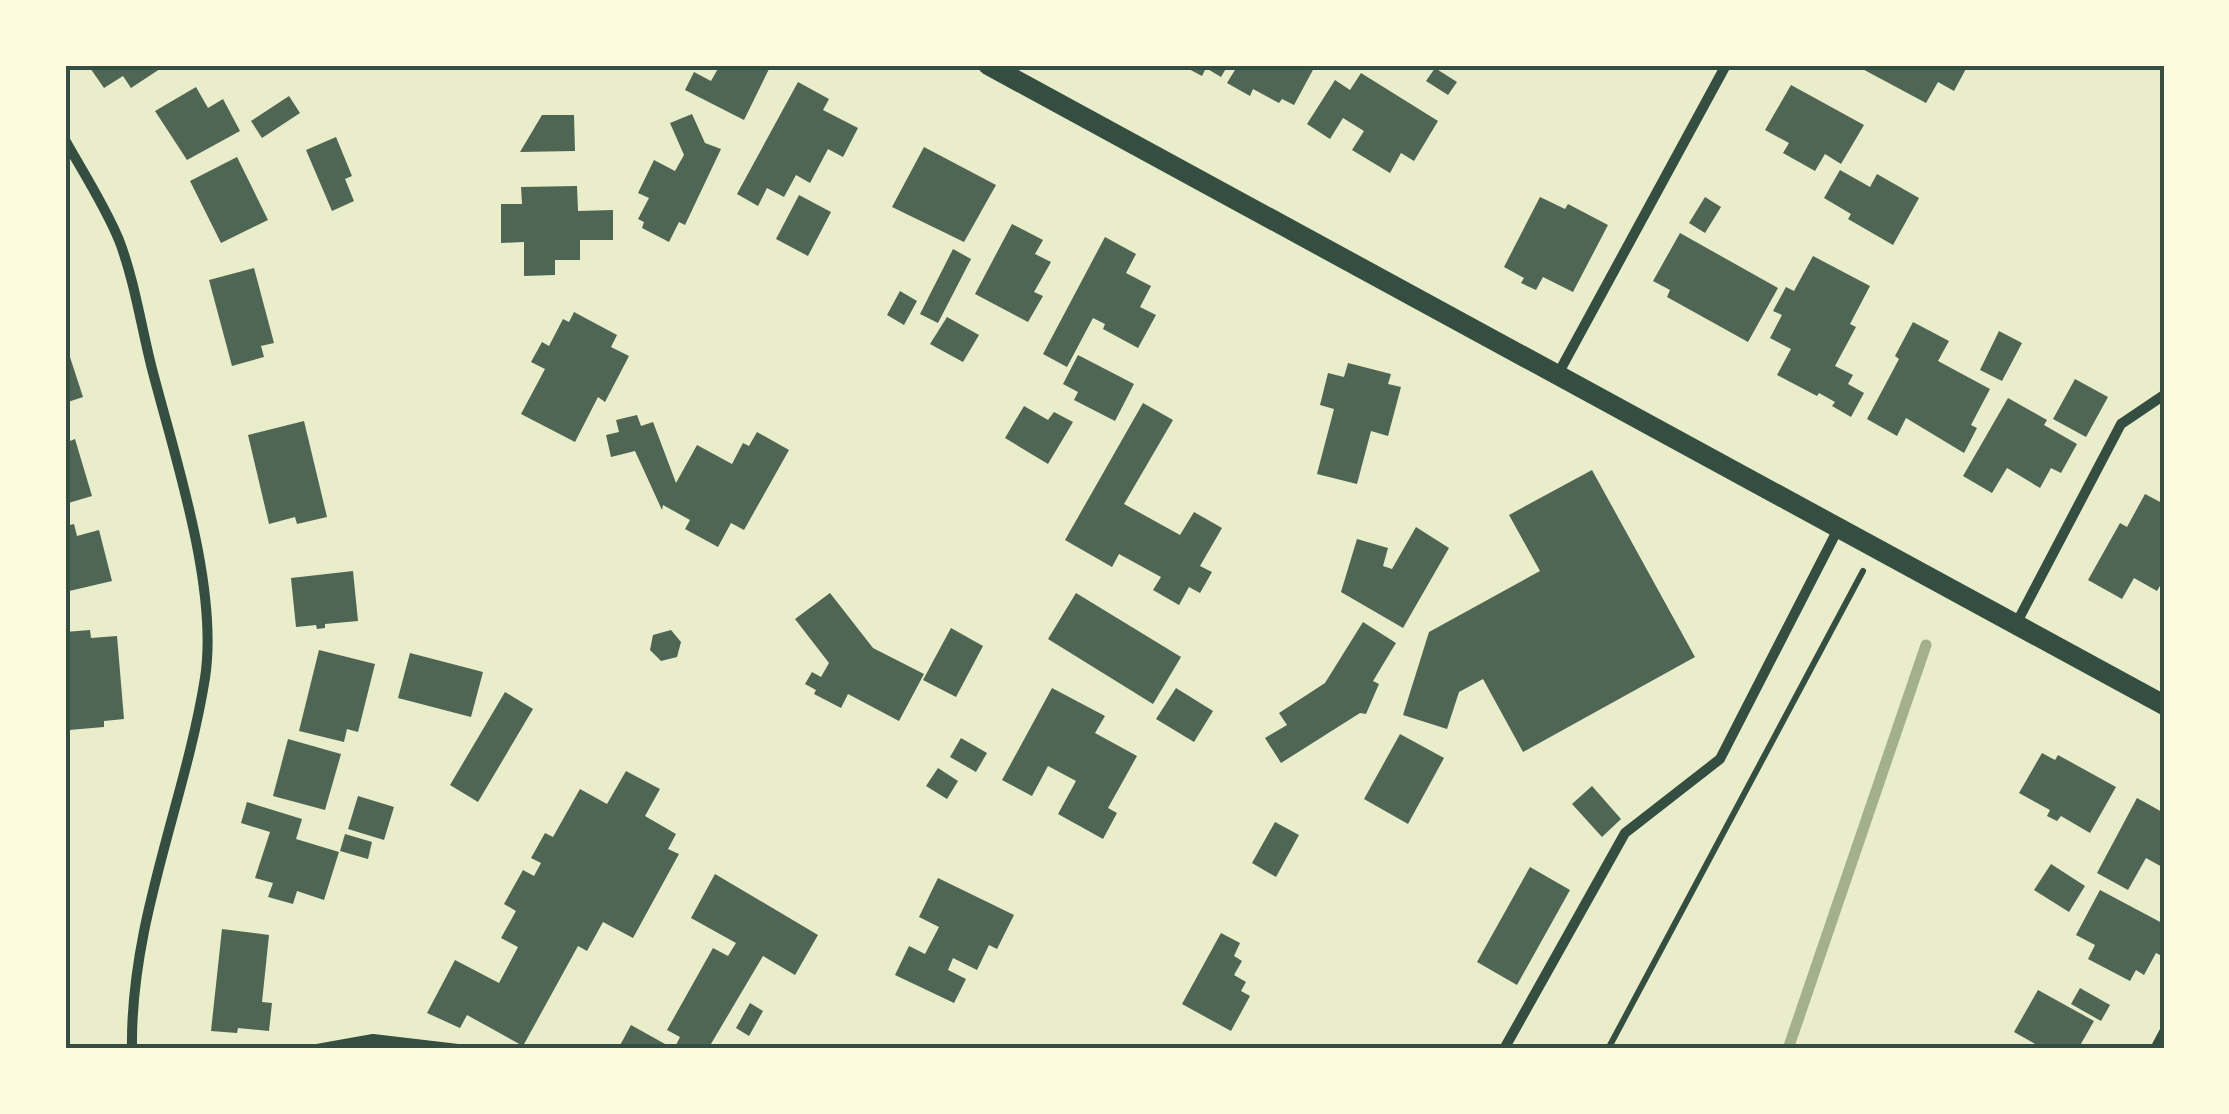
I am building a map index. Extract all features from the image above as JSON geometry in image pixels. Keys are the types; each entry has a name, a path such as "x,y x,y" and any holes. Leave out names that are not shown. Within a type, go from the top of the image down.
{"main road":[{"path":"988,65 2164,705"}],"street":[{"path":"1558,374 1726,65"},
{"path":"65,140 119,240 189,520 208,633 194,731 139,946 132,1049"},
{"path":"2016,624 2121,424 2164,394"},
{"path":"1504,1049 1626,833 1720,759 1839,528"},
{"path":"2155,1049 2164,1032"},
{"path":"317,1049 373,1040 458,1049"}],"path":[{"path":"1608,1049 1876,548"}],"building":[{"path":"88,65 166,65 131,88 123,76 104,88"},
{"path":"720,65 771,65 744,120 685,90 694,72 711,81"},
{"path":"1181,65 1228,65 1221,77 1206,68 1202,76"},
{"path":"1238,65 1314,68 1294,105 1282,99 1279,103 1253,89 1250,96 1227,83"},
{"path":"1855,65 1968,65 1954,91 1938,82 1926,103"},
{"path":"1435,68 1457,82 1448,95 1426,81"},
{"path":"1361,73 1438,121 1414,161 1401,153 1390,173 1352,150 1364,131 1343,118 1330,139 1307,124 1335,80 1350,90"},
{"path":"798,82 829,99 823,110 858,128 843,157 828,149 810,183 796,175 784,197 767,188 758,206 737,194"},
{"path":"1791,85 1864,125 1841,164 1825,154 1815,171 1783,153 1789,143 1765,130"},
{"path":"196,87 208,108 223,99 240,131 187,160 155,111"},
{"path":"289,96 300,113 262,138 251,121"},
{"path":"692,114 705,143 721,149 685,225 679,222 669,242 642,228 644,222 638,219 649,198 638,193 654,160 675,171 684,155 670,123"},
{"path":"542,115 574,115 575,151 520,152"},
{"path":"336,137 352,176 345,179 354,201 332,211 306,150"},
{"path":"924,147 996,185 964,242 892,207"},
{"path":"237,157 268,220 221,243 190,181"},
{"path":"1840,170 1870,187 1877,174 1919,198 1893,245 1848,219 1851,214 1824,198"},
{"path":"577,186 578,211 613,210 613,240 580,240 580,260 555,260 555,275 524,276 524,242 501,243 501,204 522,204 521,187"},
{"path":"799,195 831,212 808,256 776,239"},
{"path":"1540,197 1565,209 1568,204 1608,225 1573,292 1543,277 1536,290 1521,283 1524,278 1504,267"},
{"path":"1705,197 1721,207 1705,233 1689,223"},
{"path":"1012,224 1043,240 1035,254 1051,262 1034,292 1043,296 1028,322 975,294"},
{"path":"1680,233 1778,288 1748,342 1667,297 1670,290 1653,281"},
{"path":"1105,237 1136,254 1126,273 1151,286 1140,307 1156,315 1138,348 1103,329 1105,324 1093,318 1067,367 1043,354"},
{"path":"953,249 971,259 938,323 920,314"},
{"path":"1813,256 1870,286 1850,324 1856,327 1835,366 1853,375 1848,384 1864,393 1851,417 1832,406 1835,402 1777,375 1791,349 1770,338 1782,315 1773,311 1786,287 1794,291"},
{"path":"254,268 274,343 261,346 264,357 232,366 209,280"},
{"path":"900,291 917,301 904,325 887,315"},
{"path":"574,312 617,335 611,347 629,356 605,402 598,397 575,442 521,414 545,369 531,362 542,342 549,346 563,319 569,322"},
{"path":"947,317 979,335 963,362 930,344"},
{"path":"1913,322 1949,341 1938,361 1990,389 1971,425 1977,428 1964,453 1906,418 1897,436 1867,419 1899,359 1895,356"},
{"path":"1999,331 2022,343 2002,381 1980,370"},
{"path":"68,351 83,397 65,403 65,352"},
{"path":"1078,355 1134,384 1115,421 1074,400 1078,392 1063,384"},
{"path":"1348,363 1391,374 1388,384 1401,387 1388,436 1371,431 1357,484 1317,474 1334,409 1320,405 1328,373 1344,377"},
{"path":"2075,379 2108,397 2086,437 2053,419"},
{"path":"2008,398 2047,420 2044,425 2077,444 2061,473 2051,468 2040,488 2007,468 1992,493 1963,476"},
{"path":"1143,403 1173,420 1124,504 1180,535 1194,512 1222,528 1200,566 1212,572 1200,593 1189,587 1179,605 1153,590 1161,577 1119,554 1112,567 1065,540"},
{"path":"1024,406 1048,420 1054,412 1073,422 1048,464 1005,438"},
{"path":"637,415 641,426 653,422 676,483 697,445 732,464 743,443 749,446 757,432 789,450 744,530 731,523 718,547 685,529 690,520 663,505 662,510 635,451 611,457 606,435 619,432 616,420"},
{"path":"304,421 327,517 297,524 295,517 269,524 248,435"},
{"path":"75,439 92,496 65,504 65,443"},
{"path":"1592,470 1695,657 1523,752 1483,679 1459,692 1447,729 1403,715 1429,632 1540,571 1509,515"},
{"path":"2145,494 2164,504 2164,579 2157,591 2134,578 2122,599 2088,580 2120,523 2127,527"},
{"path":"74,524 77,536 99,530 112,581 65,592 65,526"},
{"path":"1416,527 1449,548 1403,628 1341,592 1357,539 1388,548 1383,566 1392,569"},
{"path":"353,571 358,621 325,624 325,628 317,629 316,625 296,627 291,578"},
{"path":"830,593 873,648 924,674 899,721 848,694 841,708 814,694 816,690 805,684 812,672 821,677 829,663 795,619"},
{"path":"1076,593 1181,657 1153,704 1048,639"},
{"path":"1363,622 1396,643 1373,681 1379,684 1366,714 1360,713 1281,763 1265,738 1287,725 1279,713 1325,683"},
{"path":"951,628 983,646 956,697 923,680"},
{"path":"90,630 91,638 117,636 124,719 104,721 104,727 69,730 65,632"},
{"path":"671,630 681,642 677,657 661,661 650,650 653,635"},
{"path":"319,650 375,664 358,732 347,729 344,742 299,731"},
{"path":"410,653 483,672 471,717 398,698"},
{"path":"1052,688 1105,716 1095,733 1137,756 1108,808 1117,813 1103,839 1058,814 1076,781 1048,766 1032,796 1002,780"},
{"path":"1176,688 1213,711 1194,742 1156,719"},
{"path":"505,692 533,709 478,802 450,785"},
{"path":"1400,734 1444,758 1408,824 1364,799"},
{"path":"961,738 987,753 976,772 950,757"},
{"path":"288,739 341,754 325,810 273,796"},
{"path":"2042,753 2055,760 2058,755 2116,787 2090,833 2061,816 2057,821 2047,816 2050,810 2019,793"},
{"path":"938,768 958,781 947,799 926,786"},
{"path":"626,771 660,789 645,816 676,834 668,849 679,854 633,938 603,922 587,951 578,946 523,1046 467,1015 460,1028 427,1013 455,960 499,983 518,947 501,938 516,911 504,904 523,870 534,876 541,863 531,858 545,833 553,837 580,789 607,804"},
{"path":"1592,786 1621,819 1602,837 1572,804"},
{"path":"358,796 394,807 384,840 348,829"},
{"path":"2137,798 2164,813 2164,868 2146,858 2128,890 2097,873"},
{"path":"247,802 302,819 296,839 339,852 324,900 297,891 293,904 268,897 273,883 255,878 270,832 241,823"},
{"path":"1275,822 1299,835 1276,877 1252,863"},
{"path":"345,834 372,842 368,859 340,851"},
{"path":"2051,864 2085,886 2069,912 2034,890"},
{"path":"1530,867 1570,890 1517,985 1477,962"},
{"path":"715,874 818,935 795,975 763,956 708,1049 674,1049 680,1037 667,1030 713,948 728,956 736,943 691,918"},
{"path":"938,878 1014,915 997,949 989,945 977,970 953,958 948,970 966,979 954,1003 895,975 909,946 925,954 939,927 919,917"},
{"path":"2100,890 2164,924 2164,957 2156,953 2144,975 2136,970 2130,981 2088,959 2095,945 2076,935"},
{"path":"222,929 269,935 262,1002 272,1003 269,1031 211,1031"},
{"path":"1221,933 1240,943 1234,956 1242,961 1234,975 1246,982 1241,991 1250,996 1231,1031 1182,1004"},
{"path":"2080,988 2110,1005 2101,1021 2071,1004"},
{"path":"2038,990 2094,1021 2078,1049 2044,1049 2014,1032"},
{"path":"750,1003 763,1011 749,1036 736,1028"},
{"path":"631,1025 674,1049 618,1049"}],"waterway":[{"path":"1788,1049 1926,645"}]}
